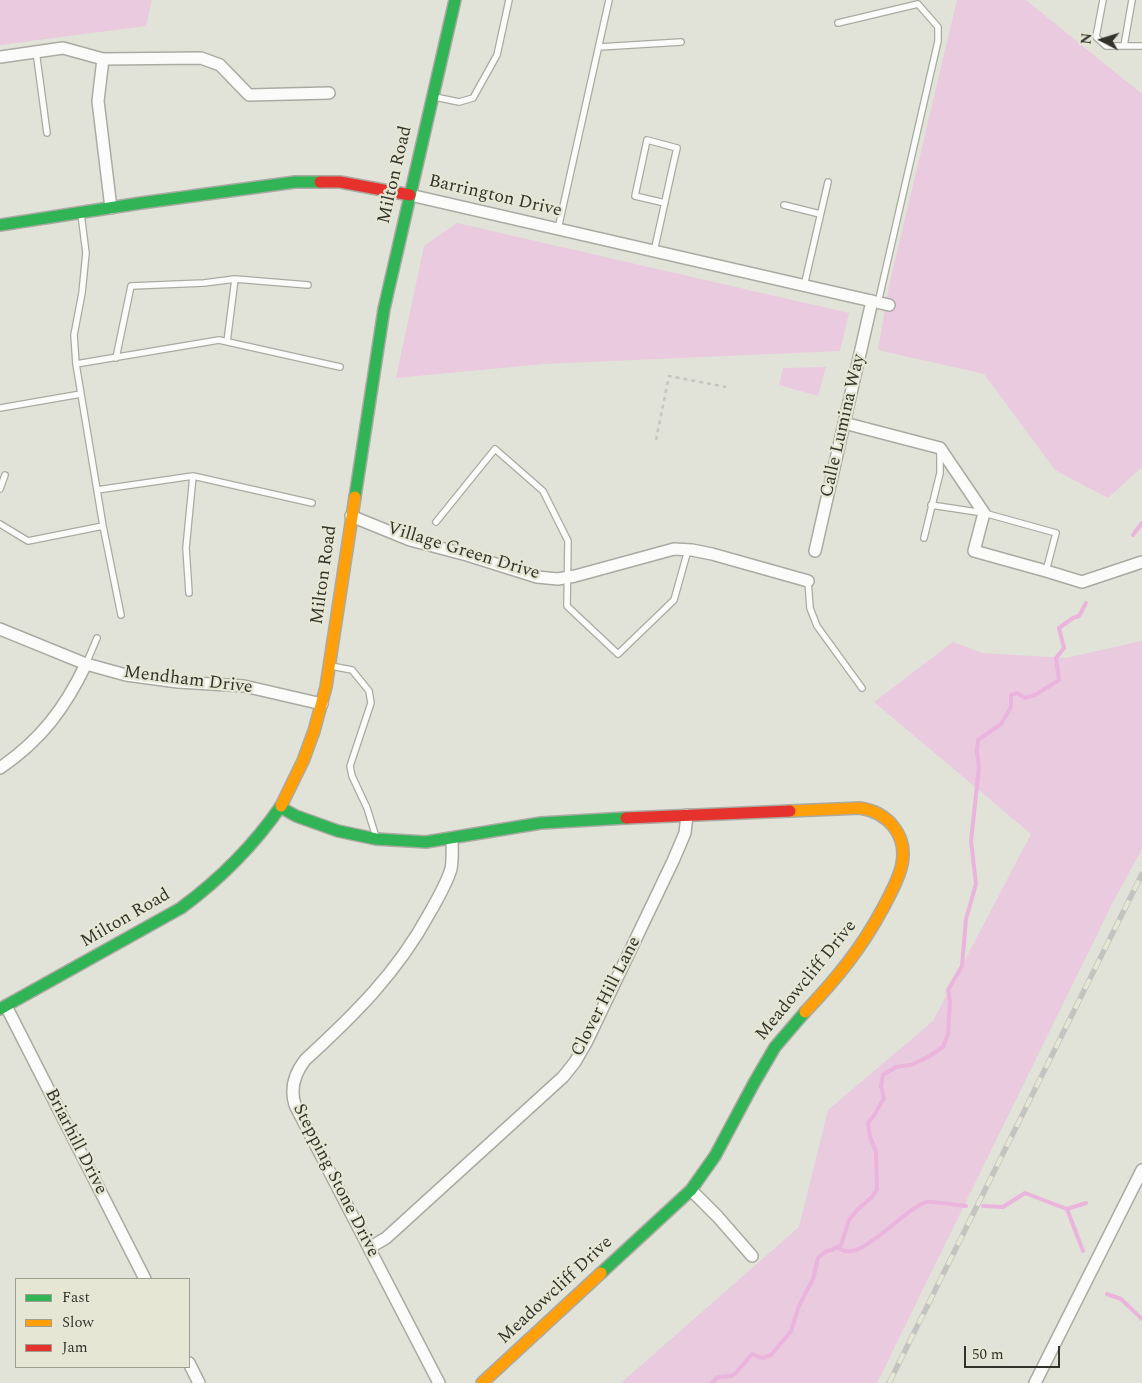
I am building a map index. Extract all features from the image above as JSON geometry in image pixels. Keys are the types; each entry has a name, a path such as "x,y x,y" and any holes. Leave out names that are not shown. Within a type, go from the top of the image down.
{"street":[{"name":"Milton Road","path":"3,1008 162,920 203,892 243,853 280,807 304,762 322,704 330,665 351,516 384,309 456,0"},
{"path":"0,56 63,48 104,60 201,58 220,65 249,95 328,93"},
{"path":"104,60 98,100 111,208"},
{"name":"Barrington Drive","path":"0,224 273,184 316,181 360,185 880,303"},
{"name":"Calle Lumina Way","path":"815,551 844,423 880,303"},
{"path":"844,423 940,448 984,513 974,551 1046,570 1082,582 1142,562"},
{"name":"Village Green Drive","path":"351,516 410,540 467,555 537,577 566,578 674,549 712,554 808,581"},
{"name":"Mendham Drive","path":"0,629 86,664 126,675 157,680 244,686 322,704"},
{"path":"0,768 37,739 57,716 73,691 86,664"},
{"name":"Meadowcliff Drive","path":"280,807 296,816 338,831 376,839 426,842 541,823 830,808 867,809 888,820 901,839 904,865 900,876 858,952 775,1047 763,1064 710,1166 691,1190 482,1383"},
{"name":"Clover Hill Lane","path":"369,1248 386,1238 562,1077 575,1062 587,1041 673,861 685,833 687,815"},
{"name":"Stepping Stone Drive","path":"439,1383 295,1105 293,1092 294,1079 305,1060 372,995 393,970 417,936 440,894 451,869 452,838"},
{"name":"Briarhill Drive","path":"3,1008 144,1278"},
{"path":"1035,1383 1142,1170"},
{"path":"691,1190 718,1217 752,1256"},
{"path":"190,1365 199,1383"}],"lane":[{"path":"433,96 459,102 473,98 497,55 509,0"},
{"path":"558,229 610,0"},
{"path":"1103,0 1096,37 1106,46 1142,46"},
{"path":"1124,46 1132,0"},
{"path":"838,23 918,4 938,27 938,41 880,303"},
{"path":"599,46 681,42"},
{"path":"36,51 47,133"},
{"path":"654,251 665,203 677,148 647,140 635,196 665,203"},
{"path":"804,286 828,182"},
{"path":"784,205 820,214"},
{"path":"81,212 86,253 82,293 74,335 76,364 103,526 121,615"},
{"path":"116,358 131,286 204,283 235,279 308,285"},
{"path":"227,342 235,279"},
{"path":"76,364 219,340 340,367"},
{"path":"0,408 81,394"},
{"path":"924,538 940,473 940,448"},
{"path":"436,522 495,449 543,491 568,541 567,606 618,654 674,600 688,550"},
{"path":"0,489 4,475"},
{"path":"97,490 192,476 312,503"},
{"path":"189,593 186,548 192,476"},
{"path":"931,505 984,513 1056,532 1046,570"},
{"path":"0,524 28,541 103,526"},
{"path":"808,581 810,608 817,626 862,688"},
{"path":"86,664 97,638"},
{"path":"330,665 352,670 371,696 371,703 350,766 352,776 367,808 376,839"}],"path":[{"path":"656,440 669,376 726,387"}],"shaded area":[{"path":"0,0 152,0 146,26 0,45"},
{"path":"957,0 1026,0 1142,94 1142,467 1108,498 1055,470 984,374 878,350 889,286"},
{"path":"457,223 849,313 840,351 544,364 396,378 424,246"},
{"path":"826,367 818,396 779,385 783,368"},
{"path":"1142,641 1142,849 1113,902 877,1383 621,1383 799,1227 828,1110 933,1021 1031,834 874,702 953,642 982,653 1066,658"}],"waterway":[{"path":"1133,535 1142,523"},
{"path":"712,1383 718,1377 735,1374 752,1354 762,1358 771,1355 791,1331 799,1306 813,1279 818,1258 825,1252 841,1245 849,1220 872,1197 877,1189 876,1151 870,1137 868,1123 884,1098 881,1086 883,1075 896,1067 911,1065 928,1057 943,1047 948,1034 950,1001 948,990 962,966 966,919 976,884 971,841 979,767 978,740 1001,724 1011,707 1011,695 1017,693 1025,698 1035,695 1059,680 1056,658 1064,648 1059,628 1079,616 1086,603"},
{"path":"983,1206 1003,1207 1025,1193 1067,1209 1086,1203"},
{"path":"838,1247 846,1251 857,1249 869,1243 918,1206 927,1202 966,1206"},
{"path":"1067,1209 1083,1251"},
{"path":"1107,1294 1121,1299 1142,1319"}],"railway":[{"path":"889,1383 1142,874"}],"traffic: fast":[{"path":"355,497 384,309 455,0"},
{"path":"0,225 295,182 320,182"},
{"path":"0,1009 181,908 209,886 235,861 281,806"},
{"path":"280,807 296,816 338,831 376,839 426,842 541,823 626,818"},
{"path":"601,1273 691,1190 715,1156 775,1047 805,1012"}],"traffic: slow":[{"path":"281,806 303,761 314,731 326,687 355,497"},
{"path":"790,811 860,808 870,810 890,822 899,836 903,847 903,857 898,878 875,923 848,963 805,1012"},
{"path":"482,1383 601,1273"}],"traffic: jam":[{"path":"320,182 340,182 410,195"},
{"path":"626,818 790,811"}]}
